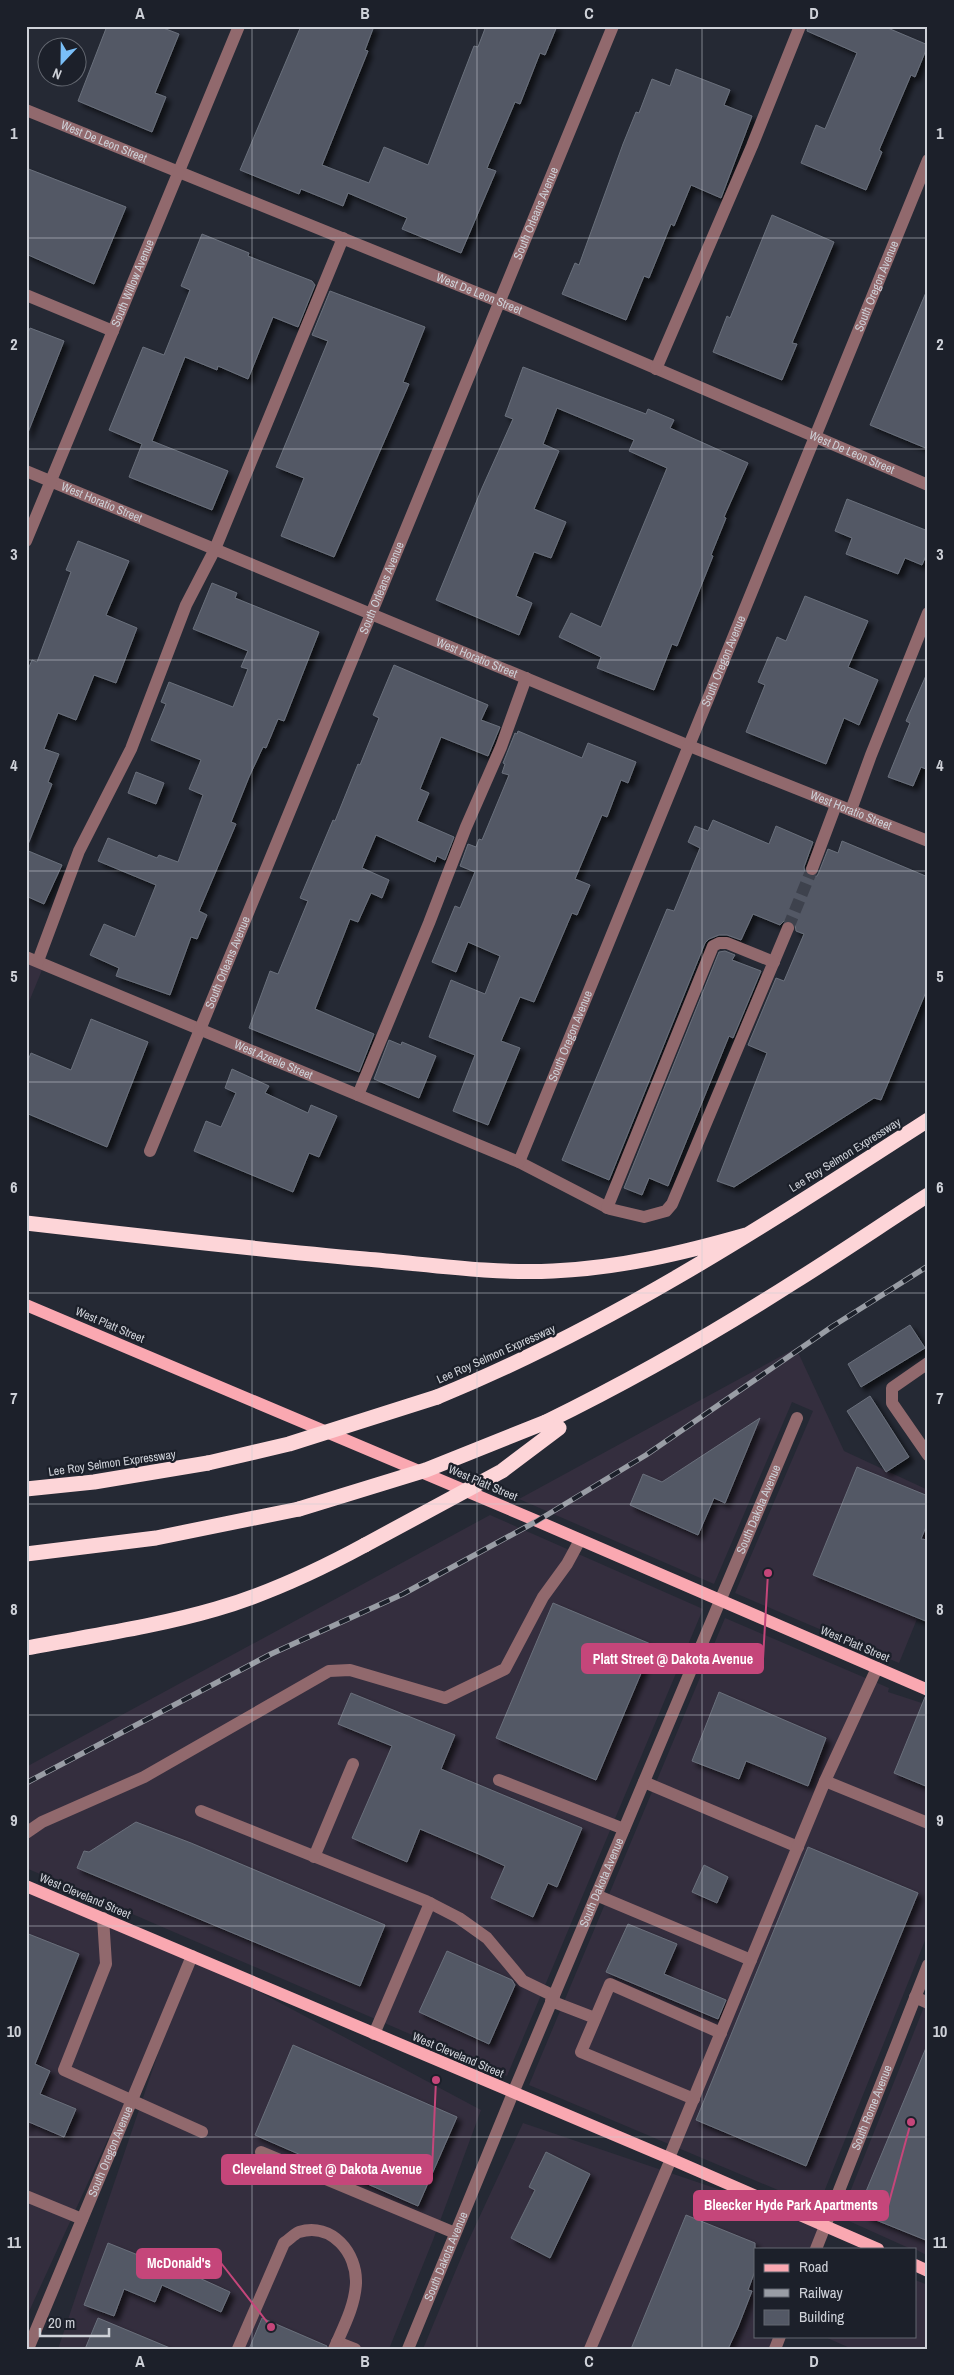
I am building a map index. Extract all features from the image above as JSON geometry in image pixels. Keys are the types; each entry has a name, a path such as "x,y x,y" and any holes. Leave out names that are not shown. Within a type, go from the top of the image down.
{"highway":[{"name":"Lee Roy Selmon Expressway","path":"26,1489 120,1478 208,1463 288,1444 367,1421 496,1373 587,1329 675,1279 928,1120"},
{"path":"26,1648 142,1627 216,1610 282,1586 365,1545 502,1471 553,1424 582,1404 636,1377 794,1282 928,1195"},
{"path":"26,1223 214,1245 464,1268 528,1271 591,1268 653,1259 746,1234"},
{"path":"26,1554 156,1538 299,1509 426,1470 553,1424"}],"main road":[{"name":"West Platt Street","path":"26,1305 928,1690"},
{"name":"West Cleveland Street","path":"26,1886 670,2158 876,2248"},
{"path":"916,2265 928,2271"}],"street":[{"name":"South Willow Avenue","path":"26,541 239,26"},
{"name":"South Orleans Avenue","path":"150,1151 614,26"},
{"path":"656,369 756,137 800,26"},
{"name":"West De Leon Street","path":"26,110 500,302 928,485"},
{"name":"South Oregon Avenue","path":"519,1162 687,745 928,160"},
{"path":"32,959 80,851 131,749 186,605 215,549 343,238"},
{"path":"26,295 113,331"},
{"name":"West Horatio Street","path":"26,471 687,745 928,841"},
{"path":"851,810 928,613"},
{"path":"358,1095 429,923 466,827 501,747 526,678"},
{"path":"812,869 836,805"},
{"name":"West Azeele Street","path":"32,959 519,1162 607,1208 629,1215 644,1216 666,1211 672,1204 788,928"},
{"path":"607,1208 713,946 719,943 726,943 774,962"},
{"path":"928,1363 892,1388 892,1403 928,1455"},
{"name":"South Dakota Avenue","path":"408,2349 513,2093 797,1418"},
{"path":"26,1833 42,1822 144,1777 329,1671 350,1670 445,1698 505,1669 543,1597 567,1564 580,1540"},
{"path":"590,2349 825,1781 877,1668"},
{"path":"314,1857 353,1764"},
{"path":"499,1780 624,1829"},
{"path":"825,1781 928,1823"},
{"path":"644,1782 798,1847"},
{"path":"201,1811 430,1903 459,1918 487,1938 523,1981 553,1998 596,2018"},
{"path":"596,1895 751,1960"},
{"path":"374,2034 430,1903"},
{"path":"103,1918 106,1964 64,2070 202,2132"},
{"name":"South Oregon Avenue","path":"28,2349 192,1956"},
{"name":"South Rome Avenue","path":"816,2248 824,2224 928,1965"},
{"path":"694,2099 581,2052 610,1984 721,2033"},
{"path":"915,1997 928,2003"},
{"path":"261,2152 455,2233"},
{"path":"26,2196 82,2219"},
{"path":"238,2349 284,2243 298,2232 314,2230 327,2233 338,2239 356,2267 356,2285 351,2310 336,2345 355,2349"}],"shaded area":[{"path":"26,963 42,970 26,1009"},
{"path":"796,1348 844,1451 928,1490 928,1592 899,1663 735,1593 813,1411 792,1402 714,1584 519,1499"},
{"path":"490,1515 703,1609 507,2076 26,1868 26,1767"},
{"path":"725,1618 889,1688 888,1692 928,1705 928,1933 818,2207 529,2085"},
{"path":"26,1886 192,1956 481,2110 433,2240 389,2349 58,2349 189,1962 26,2318"},
{"path":"928,1997 928,2256 916,2248 909,2248 840,2217"},
{"path":"523,2123 824,2225 816,2248 754,2248 754,2338 779,2338 775,2349 423,2349 466,2246"},
{"path":"916,2280 928,2285 928,2349 852,2349 827,2338 916,2338"}],"building":[{"path":"107,26 158,26 179,34 155,93 166,97 152,132 78,101 83,88 88,88 88,75"},
{"path":"301,26 374,26 365,50 368,51 322,165 369,183 384,147 428,165 474,46 478,47 486,26 557,26 545,55 540,53 520,104 515,102 487,168 496,171 461,253 402,229 407,218 348,193 343,206 301,189 299,194 240,170"},
{"path":"808,26 883,26 928,45 915,77 911,75 879,150 882,152 866,190 801,163 816,125 825,129 857,53 807,31"},
{"path":"676,69 730,90 724,105 752,116 721,198 691,185 674,226 671,224 649,278 644,276 626,320 562,294 575,263 579,265 623,144 636,112 639,113 652,79 670,86"},
{"path":"26,168 126,207 94,284 26,254"},
{"path":"772,215 834,242 792,343 797,344 782,380 713,352 727,316 730,318"},
{"path":"202,234 249,253 248,256 312,281 315,285 298,327 273,317 248,379 218,366 217,370 185,357 152,441 228,471 212,510 129,477 142,444 109,430 143,347 164,355 190,290 181,286"},
{"path":"928,290 928,449 870,425"},
{"path":"330,291 425,327 403,382 409,384 334,557 281,536 304,478 276,467 328,341 312,335"},
{"path":"30,328 64,341 27,435 26,338"},
{"path":"523,367 646,414 648,409 674,420 670,428 748,463 724,517 726,518 711,555 713,556 677,646 672,644 654,690 597,668 601,657 559,637 571,613 601,627 667,468 629,451 634,440 557,408 543,444 559,451 534,509 566,522 551,558 534,552 516,596 532,603 519,635 436,600 482,488 513,419 505,416"},
{"path":"847,499 928,531 928,551 922,565 905,558 898,574 846,554 852,538 835,531"},
{"path":"78,541 129,561 106,615 137,628 116,683 94,675 76,720 58,713 44,749 59,754 48,782 52,784 27,847 26,674 32,660 37,662 71,572 66,570"},
{"path":"212,583 237,593 235,598 319,632 284,721 278,719 266,748 263,747 249,777 231,822 236,824 199,911 207,915 197,939 191,937 170,995 116,976 119,968 90,955 104,924 135,937 156,885 98,861 108,838 157,858 159,855 178,862 203,795 189,789 201,760 151,740 166,704 161,702 169,682 233,707 248,669 241,667 248,651 193,629"},
{"path":"805,596 868,621 848,667 878,680 859,725 844,718 826,764 746,732 765,685 758,682 777,637 786,641"},
{"path":"394,665 488,705 481,720 500,727 488,756 441,737 420,789 429,793 417,821 454,837 445,860 437,856 435,862 376,835 362,868 389,880 382,898 371,893 358,922 350,919 315,1009 374,1034 359,1072 249,1028 270,971 278,974 308,901 300,898 379,718 373,715"},
{"path":"928,671 928,770 921,767 913,786 888,777 910,723 906,721"},
{"path":"518,731 582,758 588,743 636,762 628,783 621,780 607,817 602,815 575,879 590,885 577,915 572,913 534,1002 520,997 501,1041 520,1048 488,1125 453,1111 475,1055 429,1037 451,980 485,994 500,956 468,942 456,972 432,962 455,906 460,908 475,872 460,866 468,844 476,847 479,839 482,840 509,775 502,773 505,764 503,763 515,733 517,734"},
{"path":"136,772 164,783 156,804 128,793"},
{"path":"713,820 769,844 776,826 813,842 804,867 805,874 810,877 817,876 828,849 838,853 842,841 928,877 928,987 881,1100 874,1098 734,1187 717,1181 767,1053 748,1045 776,978 784,981 804,934 796,931 795,924 791,920 784,921 780,925 753,914 741,940 727,935 719,935 709,939 705,943 609,1180 562,1160 667,909 674,911 700,848 688,842 695,826 708,831"},
{"path":"26,850 62,865 44,904 26,896"},
{"path":"725,951 735,955 732,960 761,971 733,1038 729,1036 668,1186 649,1178 642,1195 624,1188 719,952"},
{"path":"91,1019 148,1042 107,1147 26,1113 26,1065 31,1053 71,1070"},
{"path":"389,1040 401,1045 402,1042 436,1056 419,1098 374,1079"},
{"path":"232,1069 269,1086 265,1093 308,1113 311,1105 337,1116 319,1157 309,1153 293,1192 194,1151 206,1121 221,1127 236,1093 225,1088"},
{"path":"910,1325 925,1348 861,1387 848,1364"},
{"path":"870,1396 909,1457 886,1472 847,1411"},
{"path":"760,1418 725,1503 714,1498 698,1535 630,1505 643,1474 662,1482"},
{"path":"857,1467 928,1496 928,1522 921,1539 928,1540 928,1622 813,1575"},
{"path":"553,1603 653,1645 596,1780 496,1738"},
{"path":"719,1692 826,1738 808,1786 746,1761 739,1779 692,1761"},
{"path":"351,1693 455,1735 441,1769 582,1828 557,1887 548,1883 533,1917 491,1898 505,1866 481,1855 420,1829 407,1862 352,1838 392,1746 338,1724"},
{"path":"925,1697 928,1698 928,1787 894,1773"},
{"path":"136,1822 191,1843 385,1925 360,1986 77,1868 84,1851 89,1852"},
{"path":"808,1847 918,1893 806,2166 696,2120"},
{"path":"704,1865 728,1877 717,1903 692,1892"},
{"path":"628,1924 677,1944 664,1974 726,2000 718,2019 606,1972"},
{"path":"26,1933 79,1954 35,2064 50,2071 40,2094 76,2109 64,2137 29,2122 26,2128"},
{"path":"447,1951 512,1980 515,1985 489,2044 419,2012"},
{"path":"928,2043 928,2241 866,2216 862,2201"},
{"path":"293,2045 457,2117 418,2206 255,2135"},
{"path":"546,2152 590,2174 550,2258 511,2238 535,2190 529,2187"},
{"path":"686,2215 755,2243 754,2274 748,2290 752,2291 728,2349 631,2349"},
{"path":"108,2243 183,2273 184,2271 230,2292 221,2312 162,2285 155,2302 124,2289 114,2316 84,2305"},
{"path":"98,2318 170,2348 85,2349"},
{"path":"262,2318 327,2346 326,2349 249,2349"}],"tunnel":[{"path":"788,928 812,869"}],"railway":[{"path":"26,1783 271,1654 403,1594 537,1521 646,1455 833,1326 928,1266"}],"place":[{"name":"Platt Street @ Dakota Avenue","path":"768,1573"},
{"name":"Cleveland Street @ Dakota Avenue","path":"436,2080"},
{"name":"Bleecker Hyde Park Apartments","path":"911,2122"},
{"name":"McDonald's","path":"271,2327"}]}
